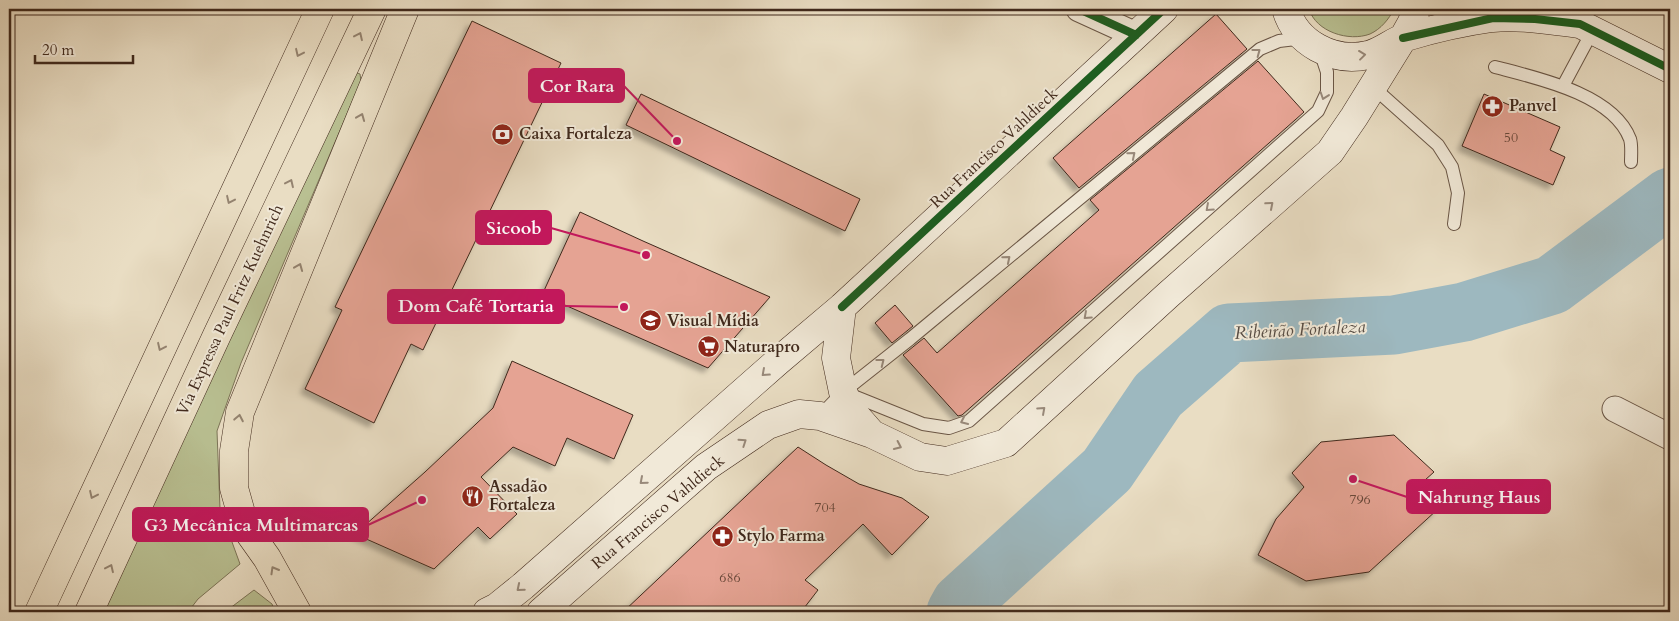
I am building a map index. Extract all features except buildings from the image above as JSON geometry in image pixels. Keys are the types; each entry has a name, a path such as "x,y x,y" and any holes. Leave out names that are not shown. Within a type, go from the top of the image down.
{"main road":[{"path":"38,612 320,9"},
{"name":"Via Expressa Paul Fritz Kuehnrich","path":"89,612 372,9"},
{"path":"298,612 267,558 245,527 242,519 234,488 234,451 240,412 405,9"},
{"name":"Rua Francisco Vahldieck","path":"487,612 497,608 523,586 842,307 1164,9"},
{"path":"1286,9 1289,19 1311,44 1342,56 1367,55 1386,48 1403,38 1493,18 1535,19 1586,27"},
{"name":"Rua Francisco Vahldieck","path":"545,611 706,467 768,425 799,414 820,416 872,434 920,457 947,461 1006,443 1168,295 1330,152 1403,38 1412,22 1416,9"},
{"path":"1551,9 1670,69"},
{"path":"842,307 836,358 843,392 851,410 872,434"}],"street":[{"path":"1079,9 1136,35"},
{"path":"1615,409 1670,437"}],"lane":[{"path":"1562,86 1586,27"},
{"path":"820,416 843,392 918,333 1260,48 1279,41 1311,44 1327,72 1327,92 1318,111 969,421 949,428 923,424 843,392"},
{"path":"1495,67 1562,86 1600,105 1618,118 1630,140 1631,162"},
{"path":"1373,87 1438,144 1452,167 1458,194 1454,224"}],"green space":[{"path":"1309,9 1394,9 1384,23 1374,32 1353,37 1343,36 1326,29 1313,17"},
{"path":"355,72 360,74 361,81 241,363 217,431 220,509 240,564 198,599 188,612 102,612"},
{"path":"254,590 272,604 275,612 225,612"}],"waterway":[{"name":"Ribeirão Fortaleza","path":"956,612 961,603 1107,470 1158,395 1229,333 1394,325 1464,312 1552,285 1670,197"}],"cycle path":[{"path":"1079,9 1136,35"},
{"path":"842,307 1164,9"},
{"path":"1403,38 1493,18 1535,19 1580,24 1670,69"}],"place":[{"name":"Panvel","path":"1493,106"},
{"name":"Caixa Fortaleza","path":"503,134"},
{"name":"Cor Rara","path":"677,141"},
{"name":"Sicoob","path":"646,255"},
{"name":"Dom Café Tortaria","path":"624,307"},
{"name":"Visual Mídia","path":"651,321"},
{"name":"Naturapro","path":"708,347"},
{"name":"Nahrung Haus","path":"1353,479"},
{"name":"Assadão Fortaleza","path":"473,496"},
{"name":"G3 Mecânica Multimarcas","path":"422,500"},
{"name":"Stylo Farma","path":"722,536"}]}
